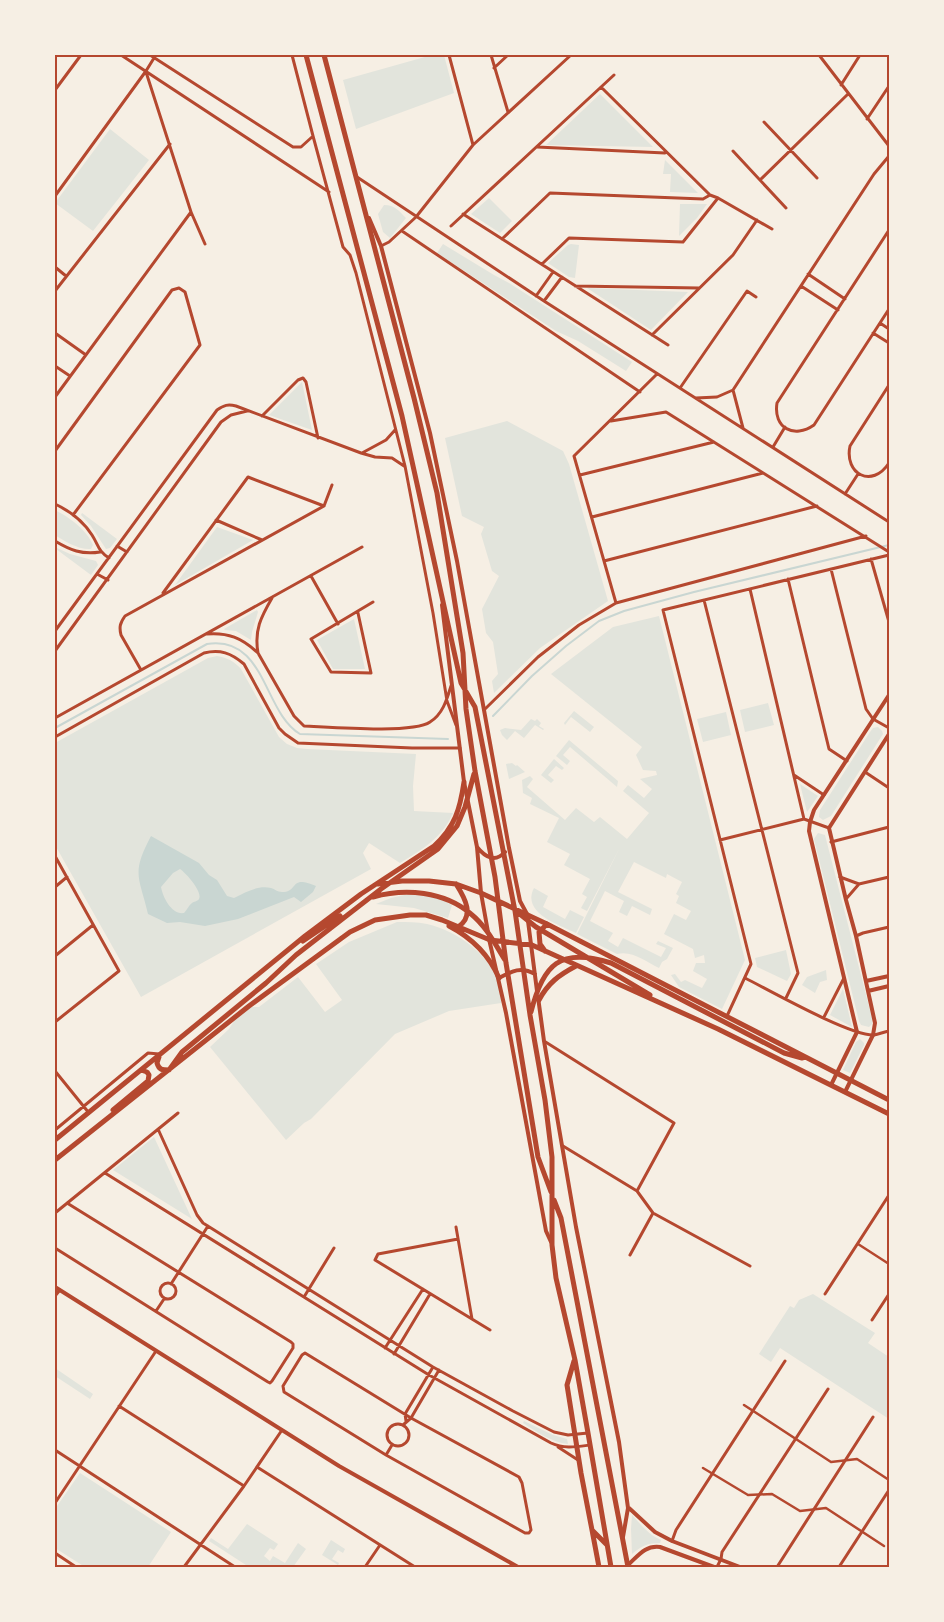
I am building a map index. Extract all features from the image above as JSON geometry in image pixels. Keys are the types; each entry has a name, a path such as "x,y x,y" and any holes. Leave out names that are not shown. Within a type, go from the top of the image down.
{"main road":[{"path":"306,55 402,416 440,592 462,683 475,707 515,911 545,1100 552,1157 552,1244 556,1278 575,1360 610,1567"},
{"path":"324,55 437,493 463,652 466,709 475,772 495,878 506,963 538,1158 561,1218 628,1566"},
{"path":"169,1070 182,1052 338,922 438,849 457,826 465,807 475,772"},
{"path":"55,1140 305,936 442,838 452,825 460,807 464,782"},
{"path":"378,884 402,881 456,884 481,893 546,924 889,1100"},
{"path":"456,884 462,893 468,915 458,927"},
{"path":"280,957 358,903 373,897 401,892 415,892 436,895 470,913 482,925 506,963"},
{"path":"515,911 536,927 667,1006"},
{"path":"426,915 454,928 472,941 492,962 500,978"},
{"path":"55,1160 106,1118 199,1048 249,1006 350,932 366,923 386,917 426,915 490,940 532,945 545,950 576,966 667,1006 889,1114"},
{"path":"545,950 540,944 539,932 546,924"},
{"path":"530,1015 539,985 548,970 561,961 570,958 592,957 611,962 784,1053 813,1061"},
{"path":"539,1000 544,990 555,978 576,966"},
{"path":"160,1054 157,1063 158,1067 163,1070 169,1070"},
{"path":"106,1118 118,1105 148,1080 149,1075 147,1072 140,1070"},
{"path":"575,1360 567,1385 600,1567"},
{"path":"592,1530 607,1545"}],"street":[{"path":"55,90 81,55"},
{"path":"121,55 329,192"},
{"path":"292,55 343,247 350,254 356,273 405,466 433,613 447,701 457,728"},
{"path":"449,55 473,145"},
{"path":"491,55 508,112"},
{"path":"494,68 508,55"},
{"path":"381,246 402,232 416,217 473,145 571,55"},
{"path":"819,55 888,144"},
{"path":"841,85 860,55"},
{"path":"55,196 146,71 153,56 293,147 301,147 312,136"},
{"path":"146,71 191,212 205,244"},
{"path":"451,226 614,75"},
{"path":"867,119 889,86"},
{"path":"601,87 710,195 772,229"},
{"path":"760,180 848,94"},
{"path":"764,122 817,178"},
{"path":"55,290 170,144"},
{"path":"536,147 666,153"},
{"path":"733,151 786,208"},
{"path":"696,398 717,396 732,390 874,174 889,156"},
{"path":"355,176 536,296 889,522"},
{"path":"502,239 550,193 703,199 710,195"},
{"path":"542,264 569,238 684,242 718,198"},
{"path":"364,205 381,246 430,433 457,562 509,848 520,901 528,915 544,1041 576,1227 619,1442 628,1508 623,1539"},
{"path":"55,397 191,212"},
{"path":"463,214 668,346"},
{"path":"652,335 733,255 756,220"},
{"path":"889,230 777,403 776,415 785,428 792,432 800,432 814,425 889,309"},
{"path":"402,232 640,392"},
{"path":"55,267 66,276"},
{"path":"536,296 553,272"},
{"path":"808,274 845,300"},
{"path":"544,301 562,277"},
{"path":"575,286 699,288"},
{"path":"801,286 838,310"},
{"path":"55,451 172,290 179,288 185,292 200,345 74,515"},
{"path":"680,388 746,291 756,297"},
{"path":"880,323 889,329"},
{"path":"55,333 86,355"},
{"path":"873,333 889,344"},
{"path":"55,366 70,376"},
{"path":"616,603 574,456 657,374"},
{"path":"262,416 298,380 303,378 306,382 318,438"},
{"path":"889,385 850,446 848,456 858,474 866,477 877,476 885,470 889,463"},
{"path":"732,390 743,428"},
{"path":"55,631 217,410 228,404 361,454 392,458 405,466"},
{"path":"55,651 221,422 231,415 250,411"},
{"path":"610,421 666,412 866,536 888,553"},
{"path":"773,447 785,428"},
{"path":"361,454 386,440 396,430"},
{"path":"580,475 714,442"},
{"path":"592,518 764,473"},
{"path":"845,494 858,474"},
{"path":"162,596 248,477 324,506"},
{"path":"141,670 121,636 120,623 125,616 324,506 332,485"},
{"path":"55,504 74,515 89,531 100,552 109,558"},
{"path":"604,561 818,506"},
{"path":"216,520 262,540"},
{"path":"484,710 538,657 580,625 616,603 866,536"},
{"path":"55,541 88,554 100,552"},
{"path":"117,546 128,552"},
{"path":"55,718 362,547"},
{"path":"727,1016 751,964 664,610 871,559 888,553"},
{"path":"871,559 889,622"},
{"path":"831,569 866,709 873,719 889,728"},
{"path":"97,574 108,580"},
{"path":"310,576 338,624"},
{"path":"788,579 830,749 847,761"},
{"path":"750,589 804,819"},
{"path":"440,592 464,782 476,847 481,893 500,978 546,1231 552,1244"},
{"path":"272,597 260,619 256,640 258,653 294,716 304,726 407,728 424,725 436,718 447,701 451,686"},
{"path":"704,600 798,973 786,998"},
{"path":"358,613 372,673 331,672 311,639 358,613 373,602"},
{"path":"203,635 220,633 238,638 258,653"},
{"path":"55,737 204,653 221,651 244,664 279,728 298,742 412,748 460,748"},
{"path":"831,1085 857,1032 810,831 810,822 814,810 889,695"},
{"path":"845,1092 873,1035 875,1023 829,828 889,734"},
{"path":"864,771 889,788"},
{"path":"793,775 824,795"},
{"path":"720,840 804,819 829,828"},
{"path":"831,842 889,827"},
{"path":"476,847 485,857 495,859 501,857 509,848"},
{"path":"55,856 119,971 55,1022"},
{"path":"55,887 67,877"},
{"path":"840,877 859,884 889,877"},
{"path":"846,900 859,884"},
{"path":"55,956 93,925"},
{"path":"856,936 889,927"},
{"path":"500,978 519,969 535,974"},
{"path":"866,981 889,976"},
{"path":"824,1017 844,977"},
{"path":"745,978 857,1032 873,1035 889,1031"},
{"path":"868,990 889,986"},
{"path":"544,1041 674,1123 637,1191"},
{"path":"55,1130 148,1053 160,1054"},
{"path":"55,1071 89,1113"},
{"path":"55,1213 178,1113"},
{"path":"55,1126 61,1124"},
{"path":"158,1129 197,1216 208,1226 433,1367 554,1432 576,1435 588,1433"},
{"path":"563,1146 637,1191 653,1213 750,1266"},
{"path":"105,1173 394,1354 580,1461"},
{"path":"825,1294 889,1196"},
{"path":"55,1248 270,1382 293,1348 294,1344 67,1203"},
{"path":"630,1256 653,1213"},
{"path":"171,1284 208,1226"},
{"path":"456,1227 472,1320"},
{"path":"458,1239 378,1254 375,1260 490,1330"},
{"path":"858,1244 889,1264"},
{"path":"304,1297 334,1248"},
{"path":"165,1284 171,1284 175,1289 175,1294 169,1299 164,1298 159,1292 160,1287 165,1284"},
{"path":"55,1296 57,1288 372,1485 518,1567"},
{"path":"385,1348 423,1290"},
{"path":"394,1354 430,1294"},
{"path":"872,1320 889,1294"},
{"path":"156,1311 164,1298"},
{"path":"405,1318 412,1322"},
{"path":"55,1503 156,1351"},
{"path":"308,1354 411,1418 521,1480 531,1530 529,1533 525,1533 386,1455 284,1392 283,1386 302,1355 308,1354"},
{"path":"672,1541 676,1530 785,1361"},
{"path":"433,1367 405,1414 405,1423 409,1434 408,1441 399,1446 392,1445 387,1439 388,1429 396,1424 405,1423 411,1418 439,1370"},
{"path":"628,1566 647,1547 654,1546 715,1567 721,1559 722,1552 828,1389"},
{"path":"744,1405 832,1462 857,1459 889,1480"},
{"path":"119,1406 244,1486"},
{"path":"777,1567 873,1417"},
{"path":"184,1567 244,1486 282,1430"},
{"path":"550,1443 560,1447 590,1445"},
{"path":"386,1455 392,1445"},
{"path":"55,1450 235,1567"},
{"path":"257,1467 415,1567"},
{"path":"703,1468 748,1495 772,1494 800,1511 826,1508 884,1546"},
{"path":"839,1567 889,1490"},
{"path":"628,1508 655,1532 672,1541 740,1567"},
{"path":"365,1567 380,1545"},
{"path":"55,1554 76,1567"}],"shaded area":[{"path":"432,55 444,55 454,93 356,129 343,80"},
{"path":"600,94 653,147 546,145"},
{"path":"110,129 149,160 93,231 55,203"},
{"path":"665,160 698,193 670,192 671,174 663,174"},
{"path":"489,198 512,221 500,233 471,214"},
{"path":"680,204 707,204 697,218 679,236"},
{"path":"384,205 394,207 406,218 390,238 383,232 378,214"},
{"path":"443,244 509,283 632,362 626,371 578,341 556,331 437,253"},
{"path":"571,244 579,245 575,278 569,277 548,263"},
{"path":"587,288 688,292 651,330"},
{"path":"302,382 312,430 269,415"},
{"path":"507,421 563,451 569,464 608,601 540,648 494,693 492,681 498,674 493,642 486,633 482,609 499,576 492,571 481,534 484,527 462,516 445,438"},
{"path":"55,510 72,520 82,529 93,545 91,549 77,547 55,535"},
{"path":"82,513 117,539 110,548 106,549 91,526 81,515"},
{"path":"217,527 253,540 175,585"},
{"path":"57,548 70,554 96,561 98,565 91,575"},
{"path":"257,610 251,640 236,631 224,629"},
{"path":"659,616 745,960 722,1009 679,987 671,975 675,974 681,982 685,980 702,988 707,979 693,971 696,963 705,963 704,955 695,958 693,949 664,934 674,914 686,920 691,911 676,903 679,896 676,894 682,882 667,874 666,878 634,862 618,892 652,909 650,915 632,906 627,916 619,912 624,901 605,891 590,921 613,933 608,941 618,947 623,938 661,957 666,948 656,944 658,941 673,948 659,968 633,955 617,954 577,934 619,849 587,911 581,908 587,897 582,894 590,879 564,865 570,854 547,842 559,818 530,804 532,798 523,793 522,780 530,776 533,779 527,787 565,820 576,808 594,822 600,817 627,839 649,813 623,791 628,785 644,798 652,789 640,779 657,775 656,771 643,770 636,755 642,747 551,674 613,627"},
{"path":"354,619 365,669 333,669 317,640"},
{"path":"217,656 230,660 241,669 279,737 287,744 307,749 416,754 413,786 414,811 453,813 449,822 438,836 424,848 400,863 369,843 363,853 371,869 141,997 55,845 55,743 208,658"},
{"path":"768,703 774,725 745,732 740,710"},
{"path":"574,711 594,727 590,732 571,717 565,725 564,723"},
{"path":"726,712 731,735 703,742 697,719"},
{"path":"531,719 535,721 537,719 541,723 539,726 544,729 535,725 524,738 515,731 507,740 502,735 500,730 505,728 521,730"},
{"path":"878,727 883,734 831,816 823,820 819,817 820,810 870,732 873,728"},
{"path":"569,740 618,781 617,787 570,747 563,755 570,761 567,765 556,756"},
{"path":"554,759 564,768 562,770 556,766 548,775 554,780 551,783 541,775"},
{"path":"512,763 525,772 509,779 506,764"},
{"path":"800,784 818,796 807,812"},
{"path":"818,833 825,835 872,1018 872,1024 869,1027 861,1025 859,1021 814,839"},
{"path":"151,836 199,863 209,875 217,880 227,896 234,898 251,890 266,887 282,892 302,882 316,886 313,892 301,902 294,897 238,919 205,926 180,922 167,923 148,914 139,875 139,867","holes":["180,869 193,883 200,896 184,913 180,913 172,909 166,901 161,887 173,873"]},
{"path":"534,888 548,896 543,907 565,919 570,910 584,917 576,933 552,922 537,911 531,897"},
{"path":"409,894 439,898 452,905 448,918 414,908 376,904"},
{"path":"397,922 420,923 439,927 472,946 490,965 496,976 500,987 501,1003 449,1011 395,1034 311,1119 286,1140 210,1047 229,1029 236,1018 249,1007 259,1007 298,977 325,1012 342,1000 316,964 349,942"},
{"path":"786,950 791,974 787,981 757,967 755,958"},
{"path":"826,970 827,980 820,982 815,993 802,985 807,977"},
{"path":"843,989 852,1027 830,1015"},
{"path":"860,1039 864,1045 850,1073 843,1070 856,1042"},
{"path":"154,1137 192,1219 113,1170"},
{"path":"813,1294 875,1333 868,1343 889,1357 889,1419 780,1348 771,1362 759,1354 790,1306 794,1308 799,1300"},
{"path":"55,1368 93,1394 90,1399 55,1376"},
{"path":"524,1421 553,1435 567,1439 568,1444 544,1436 523,1423"},
{"path":"80,1473 171,1532 148,1567 85,1567 55,1548 55,1509"},
{"path":"632,1515 649,1533 661,1540 660,1543 645,1546 632,1554"},
{"path":"247,1524 278,1544 274,1550 270,1548 264,1556 270,1561 273,1556 285,1563 298,1543 306,1549 293,1567 249,1567 209,1541 211,1538 228,1549"},
{"path":"331,1540 345,1549 343,1553 338,1550 332,1559 339,1563 338,1565 322,1555"}],"waterway":[{"path":"493,716 532,676 566,646 599,621 624,611 694,592 889,545"},
{"path":"55,728 207,644 226,644 241,651 253,663 278,709 288,723 300,734 448,739"}]}
